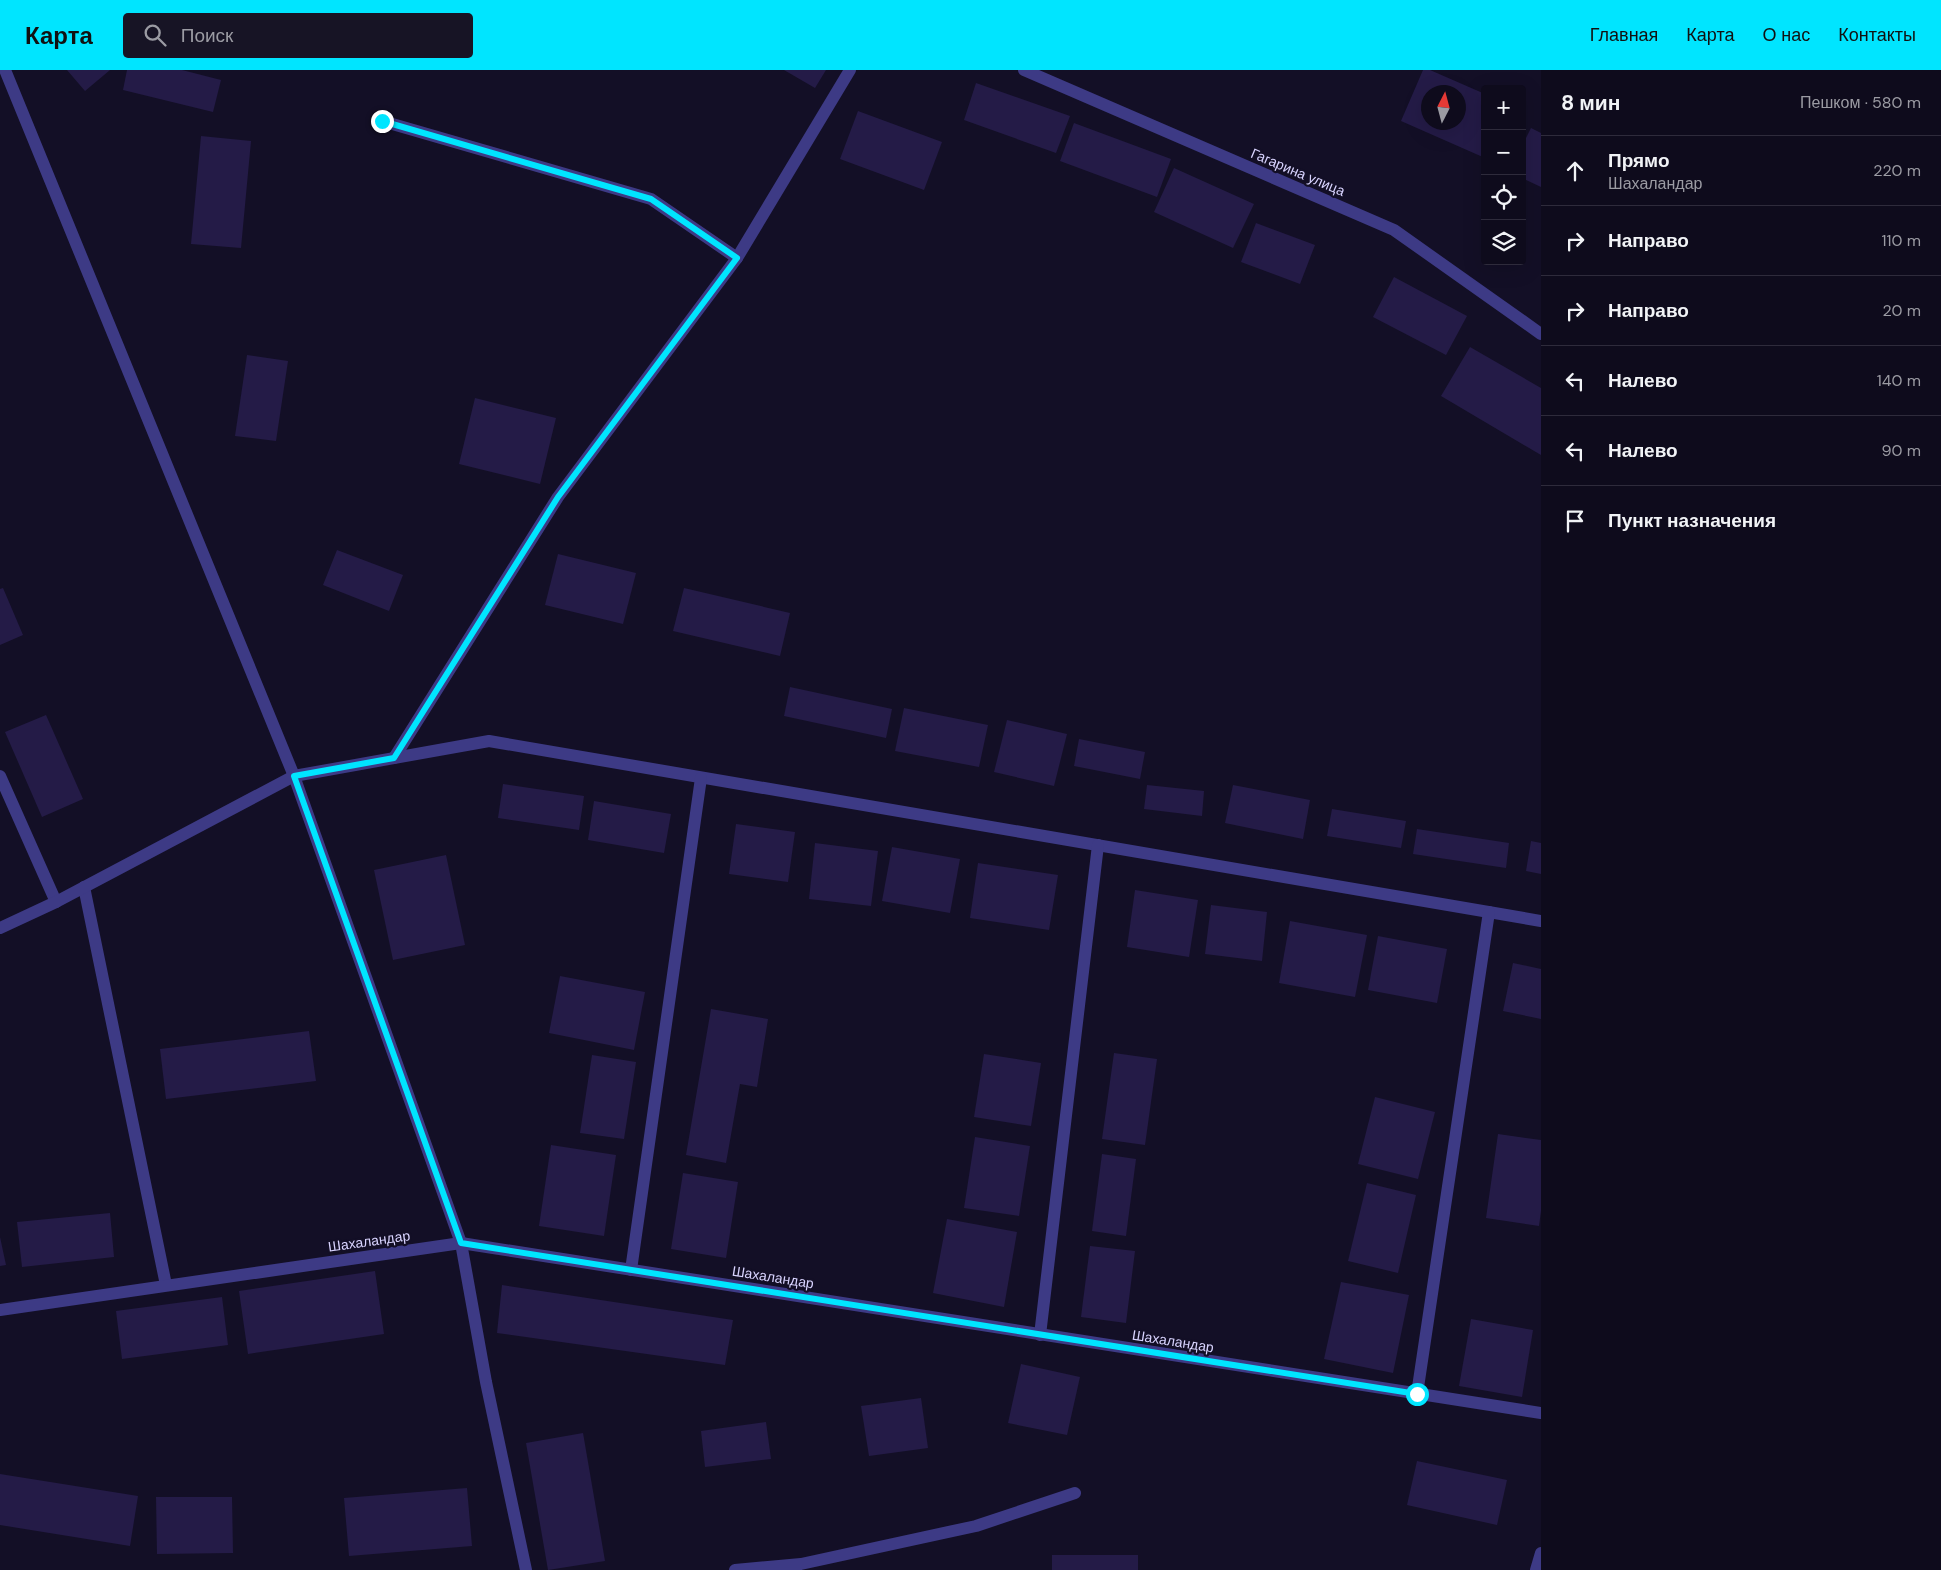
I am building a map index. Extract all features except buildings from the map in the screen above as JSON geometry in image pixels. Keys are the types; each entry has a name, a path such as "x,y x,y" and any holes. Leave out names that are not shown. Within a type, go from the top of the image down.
{"street":[{"path":"5,70 294,776 461,1243 486,1382 526,1570"},
{"path":"394,758 558,497 737,258 850,70"},
{"name":"Гагарина улица","path":"1024,70 1394,230 1541,334"},
{"path":"382,121 651,199 737,258"},
{"path":"0,928 56,902 294,776 488,741 1541,921"},
{"path":"0,776 56,902"},
{"path":"631,1270 701,778"},
{"path":"1040,1335 1098,845"},
{"path":"84,887 166,1285"},
{"path":"1417,1394 1489,912"},
{"name":"Шахаландар","path":"0,1310 461,1243 1541,1413"},
{"path":"735,1570 801,1564 976,1526 1075,1493"},
{"path":"1536,1570 1541,1553"}],"route":[{"path":"382,121 651,199 737,258 558,497 394,758 294,776 461,1243 1417,1394"}]}
